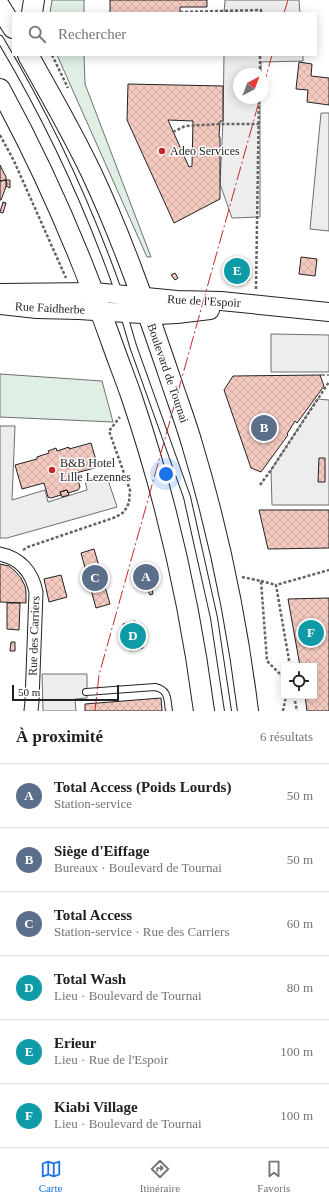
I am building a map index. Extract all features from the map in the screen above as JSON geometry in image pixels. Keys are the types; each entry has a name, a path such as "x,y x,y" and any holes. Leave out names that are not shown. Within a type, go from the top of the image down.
{"main road":[{"path":"32,12 34,0"},
{"path":"0,7 12,26"},
{"name":"Boulevard de Tournai","path":"29,56 62,115 91,172 116,230 145,306 191,443 209,506 222,561 239,649 248,711"},
{"path":"37,56 62,115"},
{"path":"0,89 15,115 77,248 131,396 166,511 180,574 204,711"}],"street":[{"name":"Rue Faidherbe","path":"0,292 94,292 122,304"},
{"name":"Rue de l'Espoir","path":"122,304 145,306 177,300 220,301 329,312"},
{"name":"Rue Faidherbe","path":"0,305 37,309 101,311 122,304"},
{"name":"Rue des Carriers","path":"6,556 22,565 27,570 36,592 31,711"}],"lane":[{"path":"0,39 30,93 63,158 97,236 122,304 133,346 187,497 214,618 228,711"},
{"path":"86,692 155,687 160,688 165,691 169,711"}],"path":[{"path":"180,12 261,10 261,12"},
{"path":"260,56 260,68"},
{"path":"255,305 259,104"},
{"path":"173,132 186,126 259,124"},
{"path":"0,135 14,161 72,292"},
{"path":"260,485 329,382"},
{"path":"118,411 123,424"},
{"path":"6,556 116,517 124,512 129,503 130,490 109,431 121,417"},
{"path":"241,577 276,585 329,570"},
{"path":"261,581 267,661 281,675"},
{"path":"276,585 289,663"},
{"path":"283,711 285,699"},
{"path":"295,699 297,711"}],"green space":[{"path":"52,0 84,0 84,12 50,12"},
{"path":"57,56 84,56 85,84 151,257 147,257"},
{"path":"0,374 102,381 113,422 0,417"}],"shaded area":[{"path":"225,0 299,0 300,12 224,12"},
{"path":"224,56 303,56 303,61 261,62 261,68 233,68 233,104 260,104 260,217 232,218 220,184"},
{"path":"321,113 329,113 329,231 310,229"},
{"path":"271,334 329,335 329,372 271,372"},
{"path":"317,399 329,400 329,505 272,505 271,470"},
{"path":"0,426 15,426 12,500 45,490 48,502 87,490 85,480 106,474 117,507 7,538 0,538"},
{"path":"42,674 87,674 87,698 75,699 76,711 43,711"}],"building":[{"path":"110,0 207,0 207,7 180,7 180,12 110,12"},
{"path":"299,62 312,64 311,76 329,78 329,105 307,102 308,90 296,89"},
{"name":"Adeo Services","path":"128,84 223,86 223,121 220,121 219,137 220,199 174,223 127,120","holes":["168,120 193,121 192,166 189,167"]},
{"path":"0,165 6,177 6,180 0,181"},
{"path":"6,180 10,180 10,188 6,186"},
{"path":"6,180 7,184 0,200 0,181"},
{"path":"3,202 6,203 3,213 0,212"},
{"path":"301,257 317,259 315,276 299,274"},
{"path":"235,267 242,272 239,276 232,270"},
{"path":"175,273 178,278 175,280 171,275"},
{"path":"243,273 250,278 247,282 240,277"},
{"path":"320,375 324,386 297,423 295,421 287,434 288,435 261,472 251,468 224,390 233,376"},
{"name":"B&B Hotel Lille Lezennes","path":"91,443 98,467 76,473 80,487 78,490 68,493 67,490 60,492 61,495 51,498 48,497 44,483 22,489 15,465 37,459 37,457 49,453 48,451 56,448 57,451"},
{"path":"319,458 325,458 325,482 318,482"},
{"path":"67,490 69,495 62,497 60,492"},
{"path":"259,510 329,510 329,548 268,549"},
{"path":"94,549 110,604 96,608 81,553"},
{"path":"0,564 9,566 21,578 25,586 26,603 0,602"},
{"path":"61,575 67,597 49,602 44,579"},
{"path":"152,589 153,594 150,595 148,591"},
{"path":"329,598 329,711 307,711 305,699 317,699 317,663 299,663 288,599"},
{"path":"7,603 20,603 19,630 7,629"},
{"path":"135,621 143,648 131,651 123,624"},
{"path":"11,642 15,642 15,651 10,651"},
{"path":"161,698 162,711 85,711 85,704"}],"fence":[{"path":"320,375 329,375"}],"power":[{"path":"284,12 288,0"},
{"path":"268,68 272,56"},
{"path":"95,711 99,675 258,104"}],"place":[{"name":"Adeo Services","path":"162,151"},
{"name":"Erieur","path":"237,271"},
{"name":"Siège d'Eiffage","path":"264,428"},
{"name":"B&B Hotel Lille Lezennes","path":"52,470"},
{"name":"Total Access (Poids Lourds)","path":"146,577"},
{"name":"Total Access","path":"95,578"},
{"name":"Kiabi Village","path":"311,633"},
{"name":"Total Wash","path":"133,636"}]}
